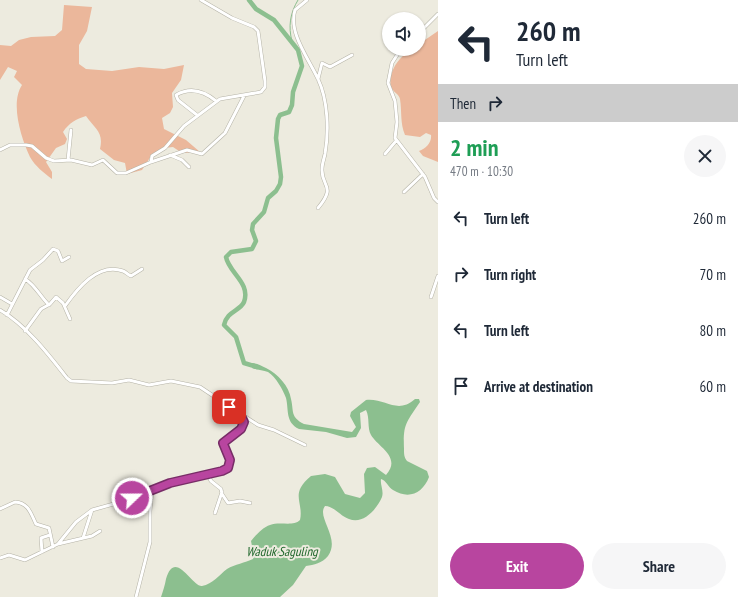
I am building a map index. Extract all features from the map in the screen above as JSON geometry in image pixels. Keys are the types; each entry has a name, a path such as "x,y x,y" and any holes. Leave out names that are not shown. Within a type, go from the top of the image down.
{"street":[{"path":"151,162 152,156 165,148 174,135 216,101 227,96 244,96 260,93 265,85 258,31 254,27 232,18 201,0"},
{"path":"307,0 295,10 295,24 298,39 318,79 326,103 326,148 322,170 328,187 324,199 318,208"},
{"path":"426,26 438,14"},
{"path":"318,79 322,63 331,67 352,55"},
{"path":"396,56 392,63 388,84 395,101 396,140 423,174 434,198 438,202"},
{"path":"197,115 178,100 176,95 185,91 197,91 206,94 216,101"},
{"path":"0,150 10,145 32,146 51,160 68,160 92,165 104,161 114,171 121,174 187,150 200,154 205,151 225,133 244,96"},
{"path":"68,160 71,130"},
{"path":"385,154 396,140"},
{"path":"170,156 182,160 190,167"},
{"path":"404,192 423,174"},
{"path":"7,315 32,268 43,260 53,249 58,251 63,261 69,257"},
{"path":"65,306 76,291 98,272 120,270 130,276 142,269"},
{"path":"431,297 438,276"},
{"path":"25,280 33,284 37,292 48,305"},
{"path":"0,297 12,304"},
{"path":"25,331 41,309 57,297 65,306 70,319"},
{"path":"0,310 45,349 66,377 71,381 112,383 127,380 152,385 173,381 203,388 217,400 258,425 274,430 305,445"},
{"path":"58,544 76,522 92,510 128,500 175,482 225,471 229,467 230,460 223,443 241,429 244,422 241,416 233,409"},
{"path":"208,475 213,483 222,489 222,492 229,503 238,501 250,503"},
{"path":"128,487 128,500"},
{"path":"136,597 150,542 152,490"},
{"path":"215,513 222,492"},
{"path":"0,509 14,502 21,503 31,511 36,524 49,528 53,547"},
{"path":"83,538 92,510"},
{"path":"0,558 11,555 24,560 58,544 94,535 100,531"},
{"path":"42,552 41,538 50,534"}],"shaded area":[{"path":"64,5 92,7 87,31 79,45 79,64 86,69 112,71 139,67 164,69 184,65 181,80 172,93 173,107 170,113 162,118 164,129 186,140 200,152 182,153 173,147 164,148 151,156 142,170 127,174 125,163 114,160 100,149 100,135 86,116 79,118 65,129 63,132 67,139 65,144 56,148 46,162 52,172 52,179 37,166 30,157 20,131 17,101 22,85 14,77 17,71 8,67 0,80 0,45 11,46 19,40 31,37 55,36 62,30"},
{"path":"438,31 438,162 423,156 419,151 428,145 431,140 431,135 426,133 420,137 405,135 403,131 400,99 391,87 390,81 394,68 403,56 426,56 426,39"}],"water":[{"name":"Waduk Saguling","path":"252,363 259,365 279,377 290,394 293,413 296,419 304,424 352,432 356,427 350,416 351,412 366,400 380,401 391,405 403,406 409,404 415,399 419,399 420,402 406,424 404,434 404,454 407,461 427,471 429,477 419,491 410,494 399,493 393,490 381,479 382,497 380,502 369,515 359,520 349,519 328,506 325,506 323,511 332,542 328,556 318,563 306,566 293,585 280,597 161,597 166,579 170,570 174,567 184,571 193,581 202,586 213,581 230,567 253,559 254,556 251,541 257,534 267,526 274,524 294,523 300,520 301,514 299,493 304,482 311,476 325,474 335,477 345,494 360,498 365,493 364,474 367,468 375,467 386,475 390,469 390,458 371,435 366,410 360,413 361,428 356,437 347,438 326,432 299,429 291,423 288,415 286,398 276,380 268,372 252,368"}],"waterway":[{"path":"249,0 256,9 274,20 298,50 302,66 293,92 292,105 289,112 280,115 278,119 276,138 281,177 280,184 276,191 268,198 264,212 253,224 252,230 256,241 252,249 231,252 226,257 228,263 245,289 245,295 242,305 228,317 224,325 236,337 244,363 257,367"},
{"path":"292,41 290,20 298,0"}],"route":[{"path":"132,498 180,480 225,471 230,464 230,460 223,447 223,443 226,439 241,429 244,422 241,416 229,407"}]}
